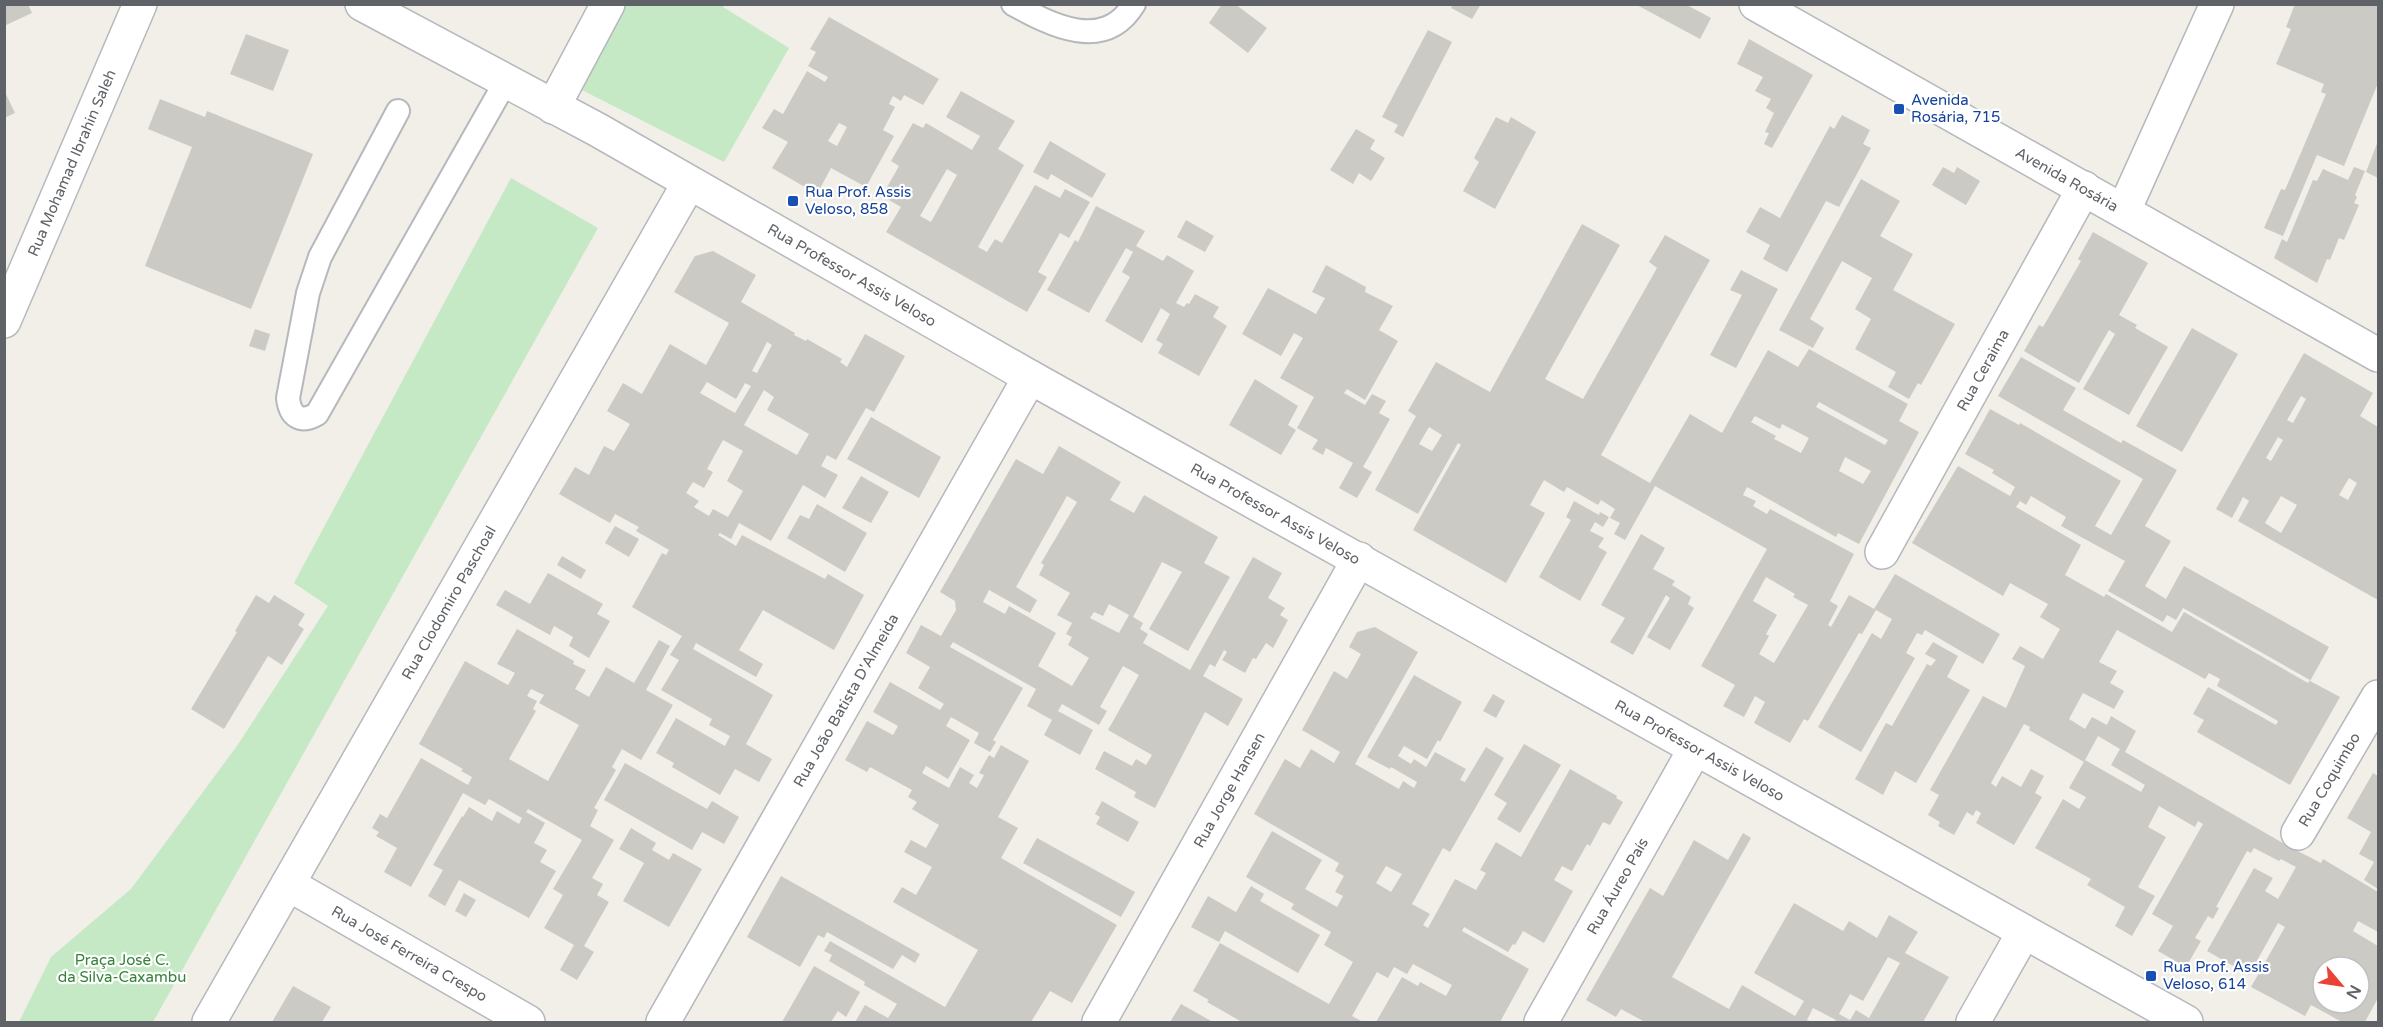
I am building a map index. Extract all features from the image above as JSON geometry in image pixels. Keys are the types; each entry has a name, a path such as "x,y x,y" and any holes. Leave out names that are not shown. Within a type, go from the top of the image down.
{"street":[{"name":"Rua Mohamad Ibrahin Saleh","path":"4,321 140,4"},
{"name":"Rua Professor Assis Veloso","path":"362,4 553,107 2186,1023"},
{"path":"553,107 608,4"},
{"name":"Avenida Rosária","path":"1756,4 2379,355"},
{"path":"2124,210 2217,4"},
{"name":"Rua Clodomiro Paschoal","path":"209,1023 689,183"},
{"name":"Rua Ceraima","path":"1882,552 2084,188"},
{"name":"Rua João Batista D'Almeida","path":"663,1023 1030,376"},
{"name":"Rua Jorge Hansen","path":"1099,1023 1359,559"},
{"name":"Rua Coquimbo","path":"2298,833 2379,697"},
{"name":"Rua Áureo País","path":"1540,1023 1695,749"},
{"name":"Rua José Ferreira Crespo","path":"288,884 528,1023"},
{"path":"1973,1023 2024,932"}],"lane":[{"path":"1013,4 1048,23 1070,30 1094,31 1117,23 1134,4"},
{"path":"398,111 321,257 308,293 288,398 292,413 299,419 309,418 316,414 506,81"}],"green space":[{"path":"619,5 724,5 723,7 789,48 724,162 576,87"},
{"name":"Praça José C. da Silva-Caxambu","path":"511,178 598,228 153,1022 19,1022 51,957 131,889 237,746 328,606 294,583"}],"building":[{"path":"4,4 28,4 32,13 4,26"},
{"path":"1222,4 1235,4 1267,28 1248,53 1209,23"},
{"path":"1453,4 1481,4 1472,19 1451,8"},
{"path":"1635,4 1685,4 1711,18 1700,39"},
{"path":"2295,4 2378,4 2378,83 2344,166 2317,155 2283,236 2264,228 2281,189 2285,190 2326,94 2321,92 2324,84 2276,64 2291,29 2286,27"},
{"path":"829,17 939,79 923,105 904,95 901,101 893,96 889,104 895,107 883,130 894,136 866,187 831,168 817,194 772,168 788,142 762,128 774,109 783,114 807,71 825,82 828,77 808,66 816,52 810,49","holes":["839,123 847,127 837,146 828,141"]},
{"path":"1428,30 1452,42 1403,137 1394,132 1398,125 1382,117"},
{"path":"246,34 289,50 273,91 230,74"},
{"path":"1749,39 1813,75 1772,148 1764,144 1769,133 1765,132 1774,113 1766,108 1771,99 1755,91 1763,77 1737,64"},
{"path":"4,90 15,113 4,118"},
{"path":"961,91 1015,121 998,149 1024,165 978,247 987,252 995,239 1002,243 1035,185 1060,198 1065,189 1090,202 1069,238 1060,233 1038,272 1047,277 1027,312 886,232 901,207 882,196 899,166 891,161 913,123 923,128 926,123 972,150 980,136 946,117","holes":["947,169 957,175 931,222 920,216"]},
{"path":"160,99 205,117 207,111 313,154 251,309 145,266 192,147 148,129"},
{"path":"1842,115 1870,130 1863,144 1871,148 1839,207 1826,201 1787,272 1763,259 1770,245 1746,232 1760,207 1780,218 1830,126 1834,129"},
{"path":"1496,117 1508,123 1511,117 1536,132 1495,209 1463,191 1479,162 1474,158"},
{"path":"1356,129 1375,140 1370,149 1385,158 1371,181 1359,173 1353,184 1330,170"},
{"path":"1050,141 1106,174 1092,198 1051,174 1048,180 1033,172"},
{"path":"2378,141 2378,178 2366,172"},
{"path":"1943,167 1954,173 1957,167 1980,181 1966,205 1932,185"},
{"path":"2354,167 2365,171 2355,195 2357,197 2354,203 2359,205 2344,240 2339,238 2317,283 2274,258 2282,239 2287,242 2313,180 2317,181 2323,169 2348,180"},
{"path":"1861,179 1900,201 1880,236 1913,254 1893,290 1955,324 1921,385 1918,383 1909,399 1888,387 1896,372 1855,349 1871,319 1855,309 1872,278 1842,261 1810,319 1824,328 1813,348 1779,330"},
{"path":"1096,206 1145,231 1136,246 1163,261 1167,255 1194,271 1176,303 1184,307 1187,303 1189,304 1195,294 1219,307 1213,317 1227,326 1199,376 1158,353 1163,344 1156,340 1170,314 1161,308 1142,343 1105,321 1130,277 1122,272 1133,252 1126,248 1089,313 1047,290 1075,240 1078,242"},
{"path":"1186,220 1214,236 1205,252 1177,237"},
{"path":"1582,224 1620,245 1545,379 1583,399 1657,268 1649,262 1665,235 1710,260 1601,455 1650,483 1690,414 1722,433 1768,350 1798,367 1809,349 1908,404 1899,421 1919,432 1859,544 1838,533 1836,537 1747,487 1743,495 1756,501 1753,506 1767,514 1770,509 1854,554 1830,601 1838,606 1828,625 1831,627 1849,595 1876,610 1862,634 1859,633 1808,721 1804,719 1790,743 1754,723 1765,702 1755,696 1744,717 1723,706 1735,685 1701,666 1767,549 1655,486 1625,540 1614,534 1620,523 1610,518 1615,509 1601,500 1598,505 1567,487 1564,492 1544,480 1530,505 1545,513 1506,583 1413,530 1461,445 1458,443 1418,514 1375,490 1416,416 1408,411 1436,362 1490,392","holes":["1819,402 1888,440 1885,445 1816,407","1755,416 1780,429 1782,424 1809,438 1801,453 1774,439 1776,436 1751,422","1429,427 1442,435 1432,451 1419,444","1845,457 1871,471 1863,484 1839,471","1766,577 1795,594 1793,597 1808,605 1774,663 1759,654 1769,636 1766,634 1777,615 1753,601"]},
{"path":"2093,232 2148,263 2119,315 2137,325 2135,328 2168,347 2129,415 2083,389 2115,334 2109,330 2079,383 2024,351 2039,325 2043,327 2081,261 2078,259"},
{"path":"713,251 756,275 741,302 795,333 794,335 806,341 807,339 842,359 840,362 847,367 865,334 905,356 874,412 866,408 836,460 827,455 821,466 838,475 825,498 803,485 771,541 739,523 731,539 720,533 718,535 736,546 742,535 825,579 828,574 864,595 834,650 763,610 739,650 763,664 756,677 696,643 693,649 773,695 746,744 772,759 759,782 735,769 720,795 672,767 674,763 656,753 676,718 725,746 730,736 709,725 712,719 661,690 679,660 670,655 682,636 632,607 662,553 666,555 669,550 636,531 639,527 615,514 610,523 559,494 575,467 589,475 604,446 614,451 630,424 607,411 623,383 642,394 670,344 706,365 729,323 674,292 695,256","holes":["767,342 772,345 757,373 752,371","707,382 736,399 745,383 751,386 735,413 700,393","764,390 774,397 767,410 809,434 797,455 744,425","723,440 743,451 727,481 743,491 728,517 713,509 709,516 694,507 699,501 686,493 693,482 704,488 713,472 707,469"]},
{"path":"1326,265 1366,287 1365,292 1393,306 1379,330 1398,341 1365,400 1347,389 1344,393 1365,405 1372,394 1386,401 1379,413 1390,419 1363,467 1372,472 1357,498 1339,488 1353,463 1326,448 1323,455 1312,449 1318,440 1297,428 1314,397 1280,378 1303,338 1294,333 1281,356 1242,334 1268,288 1316,314 1325,298 1312,292"},
{"path":"1741,270 1778,289 1736,368 1710,355 1742,295 1730,290"},
{"path":"2192,328 2238,354 2182,452 2136,426"},
{"path":"255,329 270,334 265,351 249,346"},
{"path":"2304,353 2373,393 2360,416 2378,427 2378,600 2238,521 2249,501 2243,497 2232,518 2216,509","holes":["2301,396 2306,399 2293,423 2287,420","2278,437 2283,440 2271,461 2266,458","2349,478 2357,483 2348,500 2339,495","2281,496 2297,505 2281,533 2265,523"]},
{"path":"2021,357 2076,388 2063,410 2121,443 2123,440 2177,470 2145,526 2171,541 2145,586 2166,599 2184,566 2329,647 2310,681 2340,697 2290,785 2197,732 2204,720 2193,714 2208,687 2276,725 2278,721 2217,686 2220,679 2209,673 2205,679 2117,630 2099,662 2117,671 2110,683 2124,691 2114,709 2083,693 2069,719 2085,729 2092,717 2107,725 2111,716 2136,731 2125,752 2288,846 2321,863 2323,859 2378,892 2378,932 2358,921 2353,931 2378,946 2378,998 2371,1011 2371,955 2311,955 2311,1005 2305,1016 2251,987 2285,927 2278,923 2249,975 2207,951 2254,868 2273,878 2265,891 2278,899 2296,867 2254,848 2251,853 2247,851 2216,907 2219,908 2213,919 2208,916 2195,938 2201,941 2186,967 2158,951 2173,926 2152,914 2203,824 2198,821 2195,827 2159,806 2148,827 2166,837 2138,887 2155,896 2132,936 2115,926 2125,907 2087,885 2091,879 2035,848 2063,799 2079,809 2086,797 2069,788 2084,762 2029,730 2030,727 2024,724 1991,783 1996,787 2002,776 2021,787 2031,769 2044,776 2035,793 2042,797 2014,845 1976,823 1981,813 1976,810 1973,816 1967,812 1954,835 1938,826 1940,822 1928,815 1939,795 1930,790 1983,696 2006,708 2025,666 2012,659 2020,646 2043,659 2060,629 2040,617 2048,604 2010,583 2003,596 1912,543 1958,466 2010,496 2015,487 1992,473 1994,470 1965,454 1990,409 2019,425 2020,423 2121,481 2095,526 2111,535 2143,479 1998,396","holes":["2031,496 2066,517 2061,526 2125,561 2108,591 2163,622 2167,615 2176,620 2183,608 2310,680 2308,683 2184,612 2172,632 2106,594 2104,597 2065,575 2081,545 2016,507 2020,501 2026,505","2098,736 2120,749 2111,765 2145,785 2141,792 2085,760"]},
{"path":"1255,379 1298,406 1288,425 1296,430 1281,455 1229,425"},
{"path":"871,417 941,457 919,498 847,459"},
{"path":"1059,446 1121,482 1110,500 1134,513 1144,495 1218,537 1204,563 1230,577 1188,651 1149,629 1182,572 1162,562 1133,617 1143,623 1140,629 1148,634 1143,643 1190,670 1253,557 1282,573 1268,598 1285,608 1280,615 1288,620 1273,648 1266,643 1256,659 1253,658 1245,673 1222,660 1227,652 1224,650 1215,667 1210,664 1203,676 1243,699 1228,726 1205,712 1155,808 1134,797 1136,792 1095,769 1104,751 1132,766 1136,759 1146,765 1152,755 1108,730 1139,675 1123,666 1100,707 1107,711 1099,725 1062,704 1058,711 1093,730 1080,755 1044,735 1052,720 1027,706 1036,689 953,642 950,647 1023,688 993,740 996,742 990,752 974,743 979,733 951,717 946,726 970,740 948,779 926,766 922,773 949,788 960,767 974,775 969,783 977,788 984,775 979,773 989,755 994,758 1001,745 1029,761 998,817 1018,828 1001,858 1117,925 1072,1003 1050,991 1031,1022 855,1022 865,1005 888,1018 897,1004 829,961 832,955 824,951 830,941 945,1007 978,950 893,902 902,887 916,895 932,867 904,852 911,840 926,848 939,825 912,809 917,802 908,797 912,790 870,767 867,772 845,760 867,721 893,735 898,726 873,712 890,682 940,710 944,704 918,688 930,667 906,653 921,625 941,636 956,610 955,601 940,592 1016,459 1043,474","holes":["1067,496 1077,502 1041,563 1044,565 1039,575 1070,593 1057,615 1072,623 1066,634 1072,637 1068,645 1089,658 1072,686 1038,666 1056,633 1009,606 1005,614 983,602 989,590 1030,613 1037,600 1016,587","1109,604 1129,615 1119,633 1090,618 1094,612 1103,616"]},
{"path":"861,476 889,492 871,523 842,508"},
{"path":"1574,501 1599,515 1600,512 1609,517 1603,527 1595,522 1590,531 1604,538 1598,547 1607,552 1580,601 1539,577 1571,520 1566,517"},
{"path":"817,504 867,533 845,572 787,538 800,515 809,519"},
{"path":"615,526 639,539 629,557 605,543"},
{"path":"1641,534 1665,548 1653,569 1675,581 1672,585 1691,597 1688,604 1694,608 1670,650 1647,637 1670,598 1666,595 1633,655 1610,642 1625,618 1601,605"},
{"path":"562,556 586,570 581,579 557,565"},
{"path":"548,573 603,604 597,614 610,621 589,658 569,646 573,637 554,626 550,635 496,605 505,590 530,604"},
{"path":"1895,574 2000,634 1983,664 1925,630 1922,635 1917,633 1906,653 1915,658 1861,752 1818,727 1872,633 1881,639 1892,619 1874,609"},
{"path":"256,595 269,603 274,595 305,614 298,625 304,629 282,665 268,656 224,729 191,709 237,632 235,631"},
{"path":"1375,627 1418,652 1355,764 1399,789 1403,781 1414,788 1417,782 1367,757 1414,675 1462,702 1440,742 1438,740 1427,759 1404,746 1398,756 1411,764 1414,759 1426,767 1435,752 1466,769 1460,780 1465,782 1486,747 1504,758 1450,852 1443,848 1412,904 1430,914 1423,925 1428,928 1455,879 1476,890 1486,873 1480,870 1496,842 1521,857 1570,769 1617,796 1616,798 1623,802 1610,825 1603,822 1590,846 1587,844 1572,871 1562,866 1554,880 1573,891 1544,943 1523,931 1508,952 1464,927 1462,931 1529,969 1500,1022 1376,1022 1402,977 1418,986 1420,982 1446,996 1452,985 1413,964 1407,974 1394,967 1388,978 1377,972 1352,1016 1363,1022 1242,1022 1207,1002 1209,1000 1193,991 1220,943 1329,1004 1353,962 1324,945 1331,932 1291,909 1294,904 1246,877 1272,831 1322,860 1305,889 1337,907 1343,896 1335,892 1344,876 1335,871 1339,863 1254,814 1285,759 1300,768 1311,749 1334,763 1340,752 1302,730 1334,671 1347,679 1361,654 1349,647 1357,632","holes":["1386,866 1402,874 1391,892 1376,883"]},
{"path":"517,629 586,670 575,689 589,697 606,667 634,683 659,640 670,646 646,690 673,705 641,760 622,749 612,767 616,770 594,808 598,810 590,826 614,840 592,878 603,884 597,895 609,902 584,946 594,952 577,980 560,970 574,945 544,928 563,895 553,889 582,840 528,809 526,812 545,823 534,843 547,850 540,862 556,871 529,918 459,880 445,906 428,896 443,870 433,865 469,807 492,821 497,811 519,824 522,818 489,799 485,805 463,793 411,887 384,872 397,848 376,836 379,832 372,828 380,814 387,818 421,758 468,785 472,777 461,771 463,769 419,744 465,661 508,685 515,673 497,664","holes":["531,689 544,695 539,703 579,725 548,781 509,759 536,711 533,709 537,701 527,696"]},
{"path":"1933,642 1958,656 1947,677 1970,690 1916,783 1895,771 1883,795 1855,779 1886,723 1892,726 1927,664 1931,666 1936,660 1925,654"},
{"path":"1493,694 1505,701 1496,718 1483,711"},
{"path":"1524,744 1561,765 1520,833 1497,819 1507,803 1494,795"},
{"path":"625,763 707,809 712,801 739,817 724,844 702,832 692,850 604,800"},
{"path":"2373,773 2378,776 2378,889 2364,880 2374,862 2359,854 2371,832 2347,818"},
{"path":"1102,801 1139,822 1128,842 1096,824 1100,817 1095,814"},
{"path":"631,828 656,843 652,850 669,860 673,853 702,869 669,927 623,901 644,863 619,849"},
{"path":"1743,833 1751,838 1672,977 1729,1009 1742,985 1795,1016 1804,1001 1754,973 1794,903 1843,931 1849,921 1877,938 1889,915 1918,932 1905,953 1949,977 1923,1022 1834,1022 1836,1020 1813,1008 1807,1020 1811,1022 1645,1022 1621,1009 1616,1017 1586,1000 1650,888 1663,896 1694,840 1728,860","holes":["1888,957 1900,963 1869,1018 1856,1010 1850,1020 1839,1014 1850,994 1863,1001"]},
{"path":"1037,838 1135,892 1121,917 1023,863"},
{"path":"781,876 920,954 915,963 902,955 893,969 827,932 824,938 818,935 800,967 747,937"},
{"path":"1251,886 1264,894 1260,901 1320,935 1298,973 1225,931 1219,942 1191,927 1208,896 1236,912"},
{"path":"464,893 476,900 466,917 455,911"},
{"path":"814,966 860,992 846,1017 838,1011 831,1022 782,1022"},
{"path":"293,986 331,1007 322,1022 272,1022"},
{"path":"1181,1004 1213,1022 1170,1022"},
{"path":"2329,1015 2369,1015 2365,1022 2342,1022"}],"place":[{"name":"Avenida Rosária, 715","path":"1899,109"},
{"name":"Rua Prof. Assis Veloso, 858","path":"793,201"},
{"name":"Rua Prof. Assis Veloso, 614","path":"2151,976"}]}
